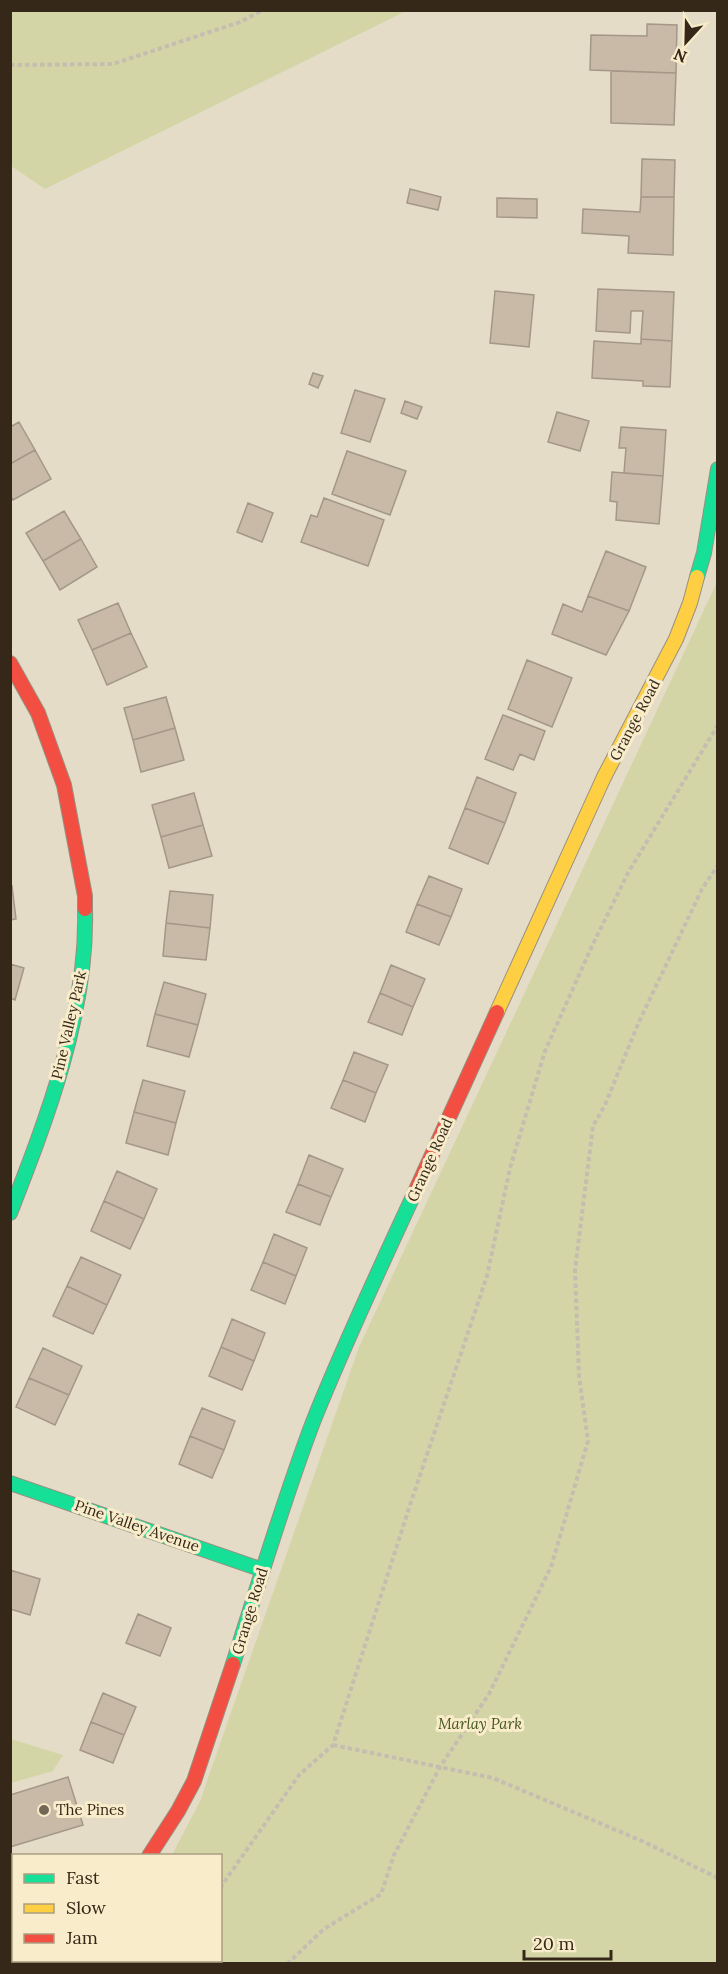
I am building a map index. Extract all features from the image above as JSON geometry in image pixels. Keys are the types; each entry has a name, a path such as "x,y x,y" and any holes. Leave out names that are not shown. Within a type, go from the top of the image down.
{"street":[{"name":"Grange Road","path":"150,1854 187,1796 198,1772 293,1477 314,1420 358,1317 604,777 676,639 690,603 704,552 717,469"},
{"name":"Pine Valley Park","path":"10,663 38,712 64,785 85,896 86,933 79,994 59,1075 45,1123 10,1213"},
{"name":"Pine Valley Avenue","path":"10,1483 263,1570"}],"path":[{"path":"10,65 113,64 240,22 263,10"},
{"path":"222,1885 299,1775 333,1745 487,1276 510,1168 545,1051 592,946 629,871 717,725"},
{"path":"287,1964 324,1929 381,1894 394,1855 440,1767 489,1694 551,1567 588,1442 579,1376 575,1270 593,1126 605,1105 639,1024 702,890 717,865"},
{"path":"333,1745 493,1778 642,1841 717,1878"}],"green space":[{"path":"10,11 406,11 45,189 11,166"},
{"name":"Marlay Park","path":"717,582 717,1963 145,1964 142,1962 222,1962 222,1854 173,1854 200,1801 359,1347"},
{"path":"11,1739 63,1755 53,1771 11,1783"}],"building":[{"path":"647,24 677,25 676,73 590,70 591,35 647,36"},
{"path":"611,71 676,73 674,125 611,123"},
{"path":"642,159 675,160 674,197 641,197"},
{"path":"410,189 441,197 438,210 407,203"},
{"path":"641,197 674,197 673,255 628,253 629,236 582,233 583,209 640,212"},
{"path":"497,198 537,199 537,218 497,217"},
{"path":"598,289 674,292 672,341 641,339 643,311 631,311 630,333 596,331"},
{"path":"495,291 534,295 529,347 490,343"},
{"path":"641,339 672,341 670,387 643,386 643,381 592,378 594,341 641,344"},
{"path":"313,373 323,376 318,388 309,384"},
{"path":"355,390 385,399 370,442 341,433"},
{"path":"405,401 422,407 417,419 401,413"},
{"path":"557,412 589,421 580,451 548,442"},
{"path":"19,422 35,450 10,464 10,427"},
{"path":"621,427 666,430 663,476 624,473 626,448 619,448"},
{"path":"35,450 51,479 13,500 10,495 10,464"},
{"path":"347,451 406,471 390,515 332,494"},
{"path":"612,472 663,476 659,524 616,520 617,502 610,501"},
{"path":"324,498 384,520 368,566 301,542 311,515 317,517"},
{"path":"248,503 273,513 262,542 237,532"},
{"path":"64,511 81,539 43,561 26,533"},
{"path":"81,539 97,567 60,590 43,561"},
{"path":"606,551 646,567 629,611 588,596"},
{"path":"588,596 629,611 606,655 552,634 563,604 582,612"},
{"path":"118,603 131,633 92,650 78,620"},
{"path":"131,633 147,667 107,685 92,650"},
{"path":"527,660 572,678 552,727 508,709"},
{"path":"166,697 175,728 133,740 124,708"},
{"path":"503,715 545,731 534,760 520,754 513,770 485,759"},
{"path":"175,728 184,760 141,772 133,740"},
{"path":"477,777 516,793 505,823 465,808"},
{"path":"194,793 203,825 161,837 152,805"},
{"path":"465,808 505,823 488,864 449,848"},
{"path":"203,825 212,856 169,868 161,837"},
{"path":"429,876 462,889 451,917 417,904"},
{"path":"12,886 16,919 10,920 10,887"},
{"path":"170,891 213,895 210,928 166,923"},
{"path":"417,904 451,917 439,945 406,932"},
{"path":"166,923 210,928 206,960 163,956"},
{"path":"10,964 24,968 15,1000 10,998"},
{"path":"391,965 425,979 413,1007 380,993"},
{"path":"164,982 206,994 198,1025 155,1014"},
{"path":"380,993 413,1007 402,1035 368,1022"},
{"path":"155,1014 198,1025 189,1057 147,1046"},
{"path":"354,1052 388,1065 376,1093 343,1080"},
{"path":"143,1080 185,1091 176,1123 134,1112"},
{"path":"343,1080 376,1093 365,1122 331,1108"},
{"path":"134,1112 176,1123 168,1155 126,1143"},
{"path":"309,1155 343,1169 331,1197 298,1184"},
{"path":"117,1171 157,1189 144,1219 104,1201"},
{"path":"298,1184 331,1197 320,1225 286,1212"},
{"path":"104,1201 144,1219 130,1249 91,1231"},
{"path":"274,1234 307,1248 296,1276 263,1262"},
{"path":"81,1257 121,1275 107,1305 67,1286"},
{"path":"263,1262 296,1276 285,1304 251,1290"},
{"path":"67,1286 107,1305 93,1334 53,1316"},
{"path":"232,1319 265,1333 254,1361 221,1347"},
{"path":"221,1347 254,1361 242,1390 209,1376"},
{"path":"43,1348 82,1366 69,1395 29,1378"},
{"path":"29,1378 69,1395 55,1425 16,1407"},
{"path":"202,1408 235,1421 224,1450 190,1436"},
{"path":"190,1436 224,1450 212,1478 179,1464"},
{"path":"10,1570 40,1579 30,1615 10,1609"},
{"path":"138,1614 171,1628 160,1656 126,1643"},
{"path":"103,1693 136,1707 124,1735 91,1722"},
{"path":"91,1722 124,1735 113,1763 80,1750"},
{"name":"The Pines","path":"68,1777 83,1825 10,1847 10,1795"}],"traffic: fast":[{"path":"697,577 704,553 718,469"},
{"path":"10,1213 38,1140 63,1064 80,987 85,909"},
{"path":"233,1664 281,1512 313,1422 415,1192"},
{"path":"10,1483 263,1570"}],"traffic: slow":[{"path":"497,1012 604,777 676,639 697,577"}],"traffic: jam":[{"path":"10,663 38,713 64,785 85,896 85,909"},
{"path":"415,1192 497,1012"},
{"path":"150,1854 194,1781 233,1664"}],"place":[{"name":"The Pines","path":"44,1810"}]}
